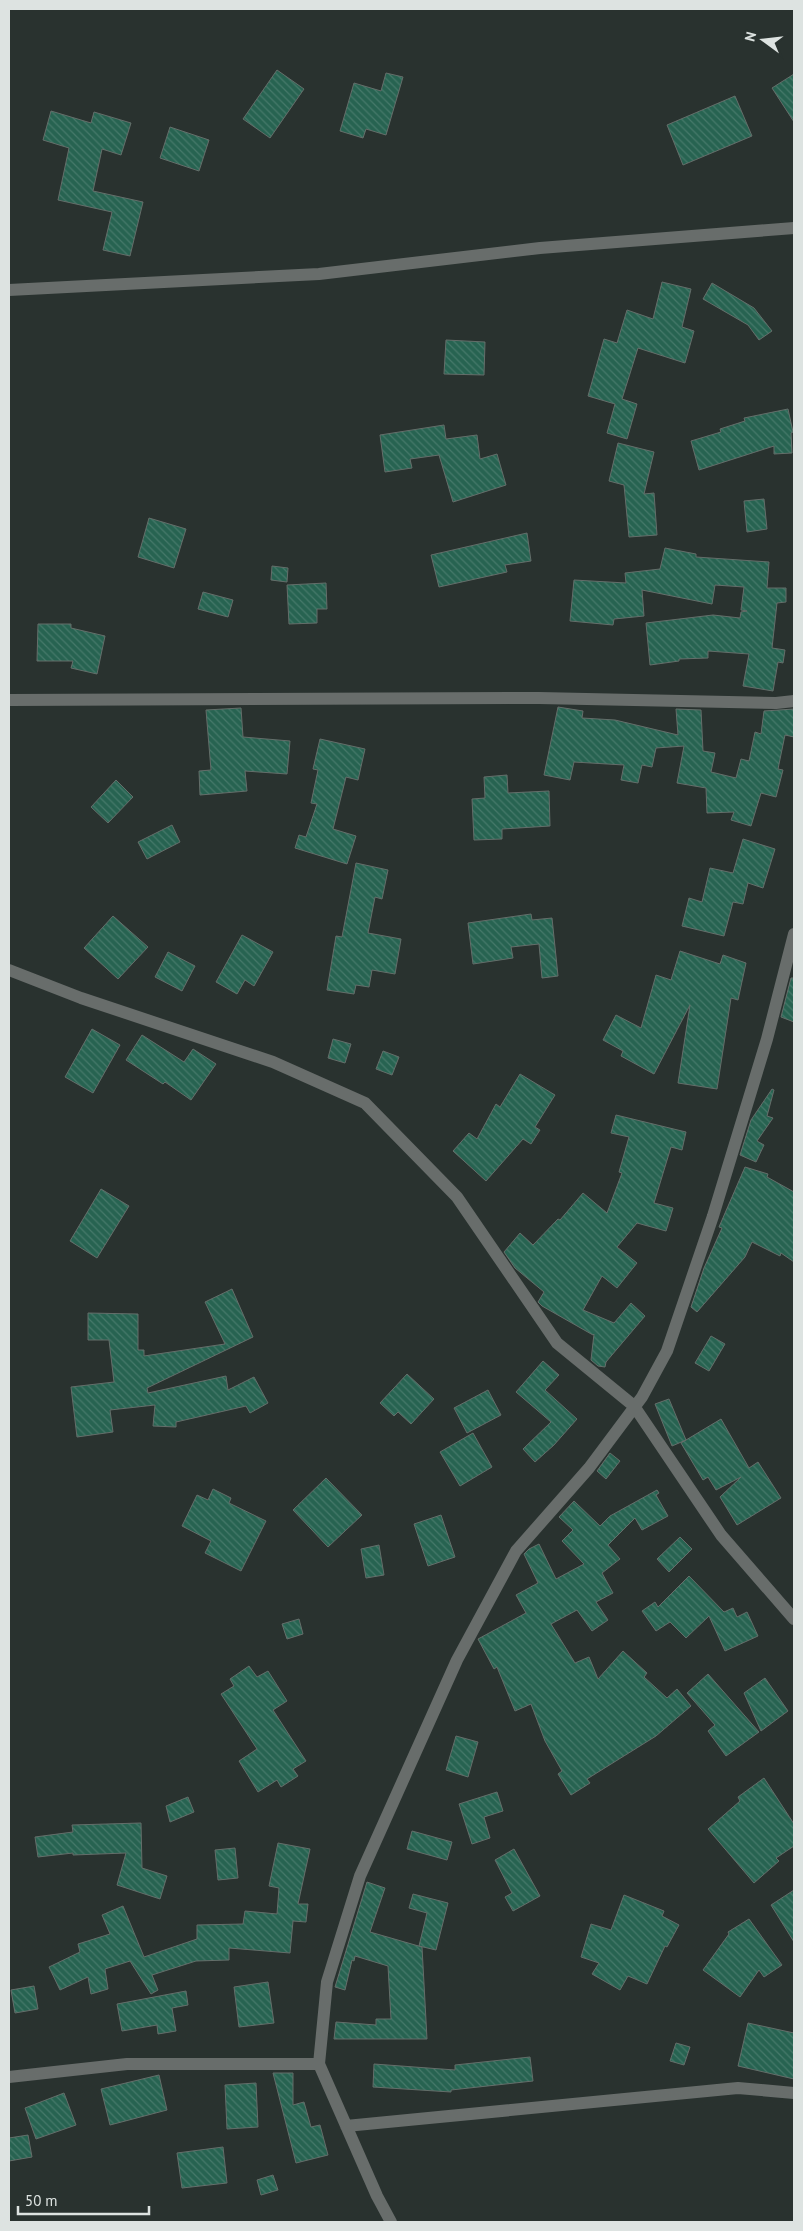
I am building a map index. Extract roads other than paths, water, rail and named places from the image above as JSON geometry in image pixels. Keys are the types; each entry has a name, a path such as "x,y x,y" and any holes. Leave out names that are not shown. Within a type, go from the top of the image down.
{"street":[{"path":"9,290 319,274 540,248 794,228"},
{"path":"9,700 539,698 776,703 794,701"},
{"path":"392,2222 319,2064 327,1982 360,1876 457,1660 516,1551 590,1468 634,1406 667,1351 713,1216 766,1039 794,934"},
{"path":"9,970 82,998 274,1062 365,1104 457,1197 557,1344 634,1406 721,1535 794,1619"},
{"path":"9,2077 127,2064 319,2064"},
{"path":"346,2126 738,2088 794,2093"}]}
